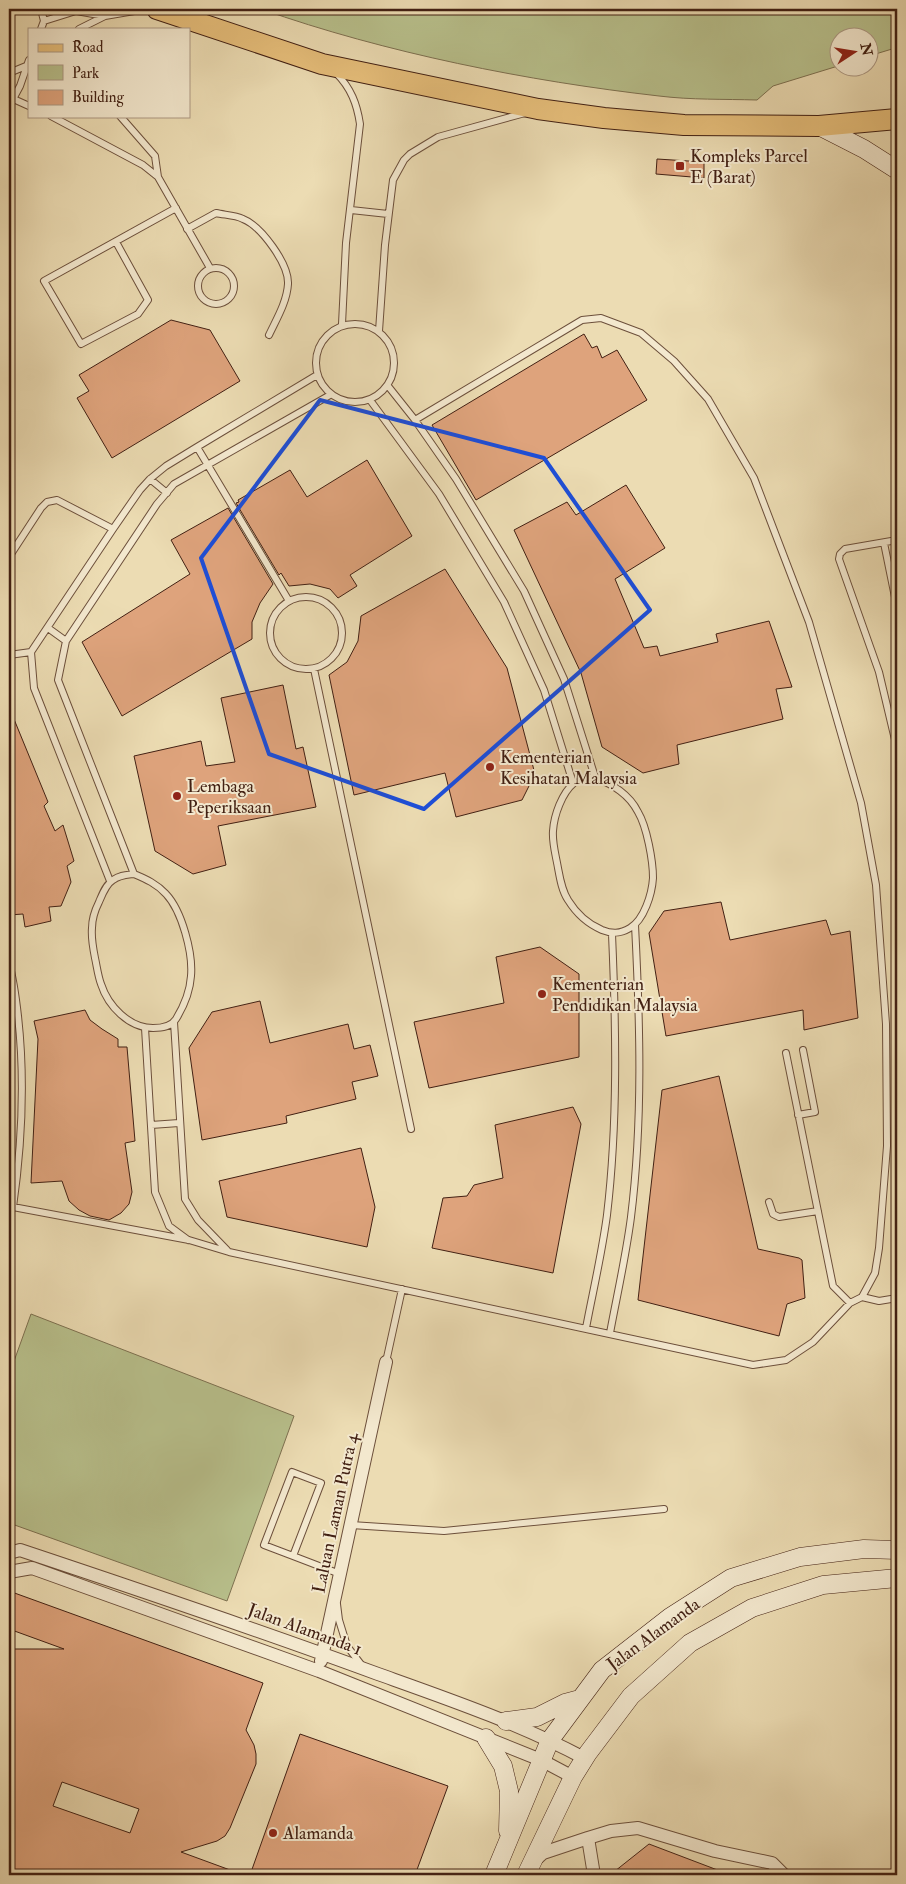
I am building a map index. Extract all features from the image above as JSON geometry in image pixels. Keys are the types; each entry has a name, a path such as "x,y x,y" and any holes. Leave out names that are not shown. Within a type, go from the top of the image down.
{"main road":[{"path":"157,9 322,64 538,109 604,118 680,124 818,126 897,119"}],"street":[{"path":"818,126 864,149 897,170"},
{"name":"Laluan Laman Putra 4","path":"319,1671 386,1362"},
{"name":"Jalan Alamanda","path":"494,1875 540,1760 550,1740 602,1670 670,1617 731,1578 800,1557 864,1549 897,1550"},
{"name":"Jalan Alamanda 1","path":"9,1552 20,1550 208,1613 365,1669 506,1721 550,1740 584,1758"},
{"name":"Jalan Alamanda 1","path":"9,1572 32,1568 319,1671 540,1760 573,1777"},
{"name":"Jalan Alamanda","path":"528,1870 584,1758 631,1696 690,1642 752,1608 823,1585 897,1578"},
{"path":"506,1721 537,1717 565,1703 580,1699"},
{"path":"486,1738 503,1766 509,1791 508,1842"},
{"path":"528,1870 543,1853 588,1838 638,1828 715,1851 772,1862 784,1875"},
{"path":"588,1838 594,1875"}],"lane":[{"path":"41,28 44,21 42,9"},
{"path":"80,28 105,16 146,9"},
{"path":"44,21 76,11 105,16"},
{"path":"9,73 28,63"},
{"path":"28,63 20,86 11,98 28,106"},
{"path":"322,64 332,70 351,92 358,108 360,124 346,243 342,324"},
{"path":"379,331 388,214 393,180 404,160 410,154 438,137 538,109"},
{"path":"55,118 143,164 158,177 210,268"},
{"path":"122,118 155,156 158,177"},
{"path":"116,242 148,300 138,314 81,344 44,281 176,208"},
{"path":"351,210 388,214"},
{"path":"187,228 216,213 244,219 265,237 280,257 288,283 282,309 268,336"},
{"path":"210,268 221,268 230,275 234,285 231,296 222,303 210,303 201,297 197,286 201,275 210,268"},
{"path":"9,963 14,978 22,1052 20,1138 13,1208 189,1240 229,1252 753,1365 786,1360 813,1342 850,1303 862,1297 875,1273 879,1248 887,1146 886,1024 876,885 861,803 810,622 754,478 708,399 674,361 641,333 601,318 582,320 414,420"},
{"path":"362,323 379,331 392,347 394,367 388,386 370,400 356,403 342,401 330,395 316,375 315,355 324,336 342,324 362,323"},
{"path":"110,881 34,688 32,652 113,529 140,490 150,480 166,466 316,375"},
{"path":"388,386 456,479 524,591 564,679 595,777"},
{"path":"134,874 58,680 66,641 157,504 174,484 330,395"},
{"path":"370,400 439,494 504,602 544,690 573,783"},
{"path":"197,447 289,601"},
{"path":"150,480 167,493"},
{"path":"9,557 41,508 48,502 57,500 113,529"},
{"path":"897,540 845,549 840,554 839,560 879,672 897,748"},
{"path":"884,543 897,606"},
{"path":"307,597 324,602 337,614 342,634 338,650 324,665 314,669 296,668 285,663 273,650 270,629 276,613 289,601 307,597"},
{"path":"48,628 66,641"},
{"path":"9,655 32,652"},
{"path":"314,669 411,1128"},
{"path":"595,777 613,784 627,796 644,825 653,878 644,912 635,925 624,932 612,934 594,927 580,915 568,900 562,887 553,844 553,831 556,814 563,798 573,783 583,778 595,777"},
{"path":"134,874 151,881 166,893 177,908 183,922 192,975 182,1008 174,1022 163,1028 145,1028 133,1023 119,1012 107,997 101,984 92,941 92,928 95,911 110,881 121,875 134,874"},
{"path":"610,1333 631,1218 639,1119 639,1016 635,925"},
{"path":"586,1328 607,1216 615,1117 615,1014 612,934"},
{"path":"174,1022 185,1199 198,1220 229,1252"},
{"path":"145,1028 155,1192 169,1226 189,1240"},
{"path":"798,1115 815,1112 803,1050"},
{"path":"786,1053 833,1286 850,1303"},
{"path":"151,1124 179,1123"},
{"path":"769,1202 773,1214 779,1217 818,1211"},
{"path":"386,1362 402,1289"},
{"path":"862,1297 879,1301 897,1298"},
{"path":"293,1556 321,1483 292,1472 264,1545 340,1574"},
{"path":"351,1525 444,1531 664,1509"},
{"path":"336,1595 339,1620 347,1646 365,1669"}],"highlighted area":[{"path":"320,400 544,458 650,610 424,809 269,754 201,558"}],"green space":[{"path":"261,9 897,9 897,23 892,49 878,53 878,28 828,28 828,69 773,86 757,100 671,97 559,82 407,52 309,25"},
{"path":"31,1314 294,1416 227,1601 9,1523 9,1375"}],"building":[{"path":"657,159 704,162 704,178 656,174"},
{"path":"171,320 210,330 240,381 112,458 77,398 89,391 79,375"},
{"path":"584,334 592,348 597,346 602,358 617,350 647,400 476,500 432,425"},
{"path":"367,460 412,536 350,575 357,586 338,598 330,589 310,584 289,586 281,573 279,575 236,503 239,502 238,500 290,470 307,497"},
{"path":"626,485 665,548 615,579 644,648 657,646 660,656 718,642 716,634 769,621 792,687 776,689 783,719 677,745 679,764 643,773 602,747 581,673 514,530 567,502 576,515"},
{"path":"228,508 273,584 260,603 252,622 252,639 122,716 82,642 190,574 171,540"},
{"path":"445,569 507,668 535,774 522,800 456,817 445,773 354,795 329,675 347,662 358,641 361,616"},
{"path":"283,685 296,749 303,747 316,807 218,826 226,865 193,874 155,851 134,756 201,741 206,766 235,762 221,698"},
{"path":"9,707 48,802 44,806 55,831 63,825 74,861 67,866 71,882 61,906 49,907 51,921 25,927 23,914 9,915"},
{"path":"721,902 730,940 826,920 831,935 850,931 858,1018 804,1030 803,1010 666,1036 649,933 664,911"},
{"path":"540,947 579,974 579,1057 429,1088 414,1022 504,1003 496,957"},
{"path":"260,1001 270,1043 348,1024 354,1049 370,1045 378,1076 352,1082 356,1099 286,1116 287,1123 202,1140 189,1048 212,1012"},
{"path":"85,1010 90,1020 118,1039 118,1047 127,1047 135,1141 125,1143 132,1192 129,1204 121,1213 109,1220 90,1216 79,1210 69,1201 62,1181 31,1183 38,1039 34,1021"},
{"path":"719,1076 758,1249 802,1260 805,1298 787,1304 779,1336 638,1300 662,1090"},
{"path":"573,1107 581,1124 553,1273 432,1248 443,1198 467,1196 474,1185 503,1178 495,1125"},
{"path":"361,1148 375,1207 367,1247 227,1217 219,1181"},
{"path":"9,1591 263,1683 246,1730 254,1745 256,1764 230,1828 225,1836 217,1841 181,1852 241,1875 9,1875 9,1649 64,1649 9,1629","holes":["62,1782 139,1809 130,1833 53,1806"]},
{"path":"300,1734 448,1786 415,1875 250,1875"},
{"path":"649,1844 728,1874 728,1875 610,1875"}],"place":[{"name":"Kompleks Parcel E (Barat)","path":"680,166"},
{"name":"Kementerian Kesihatan Malaysia","path":"490,767"},
{"name":"Lembaga Peperiksaan","path":"177,796"},
{"name":"Kementerian Pendidikan Malaysia","path":"542,994"},
{"name":"Alamanda","path":"273,1833"}]}
